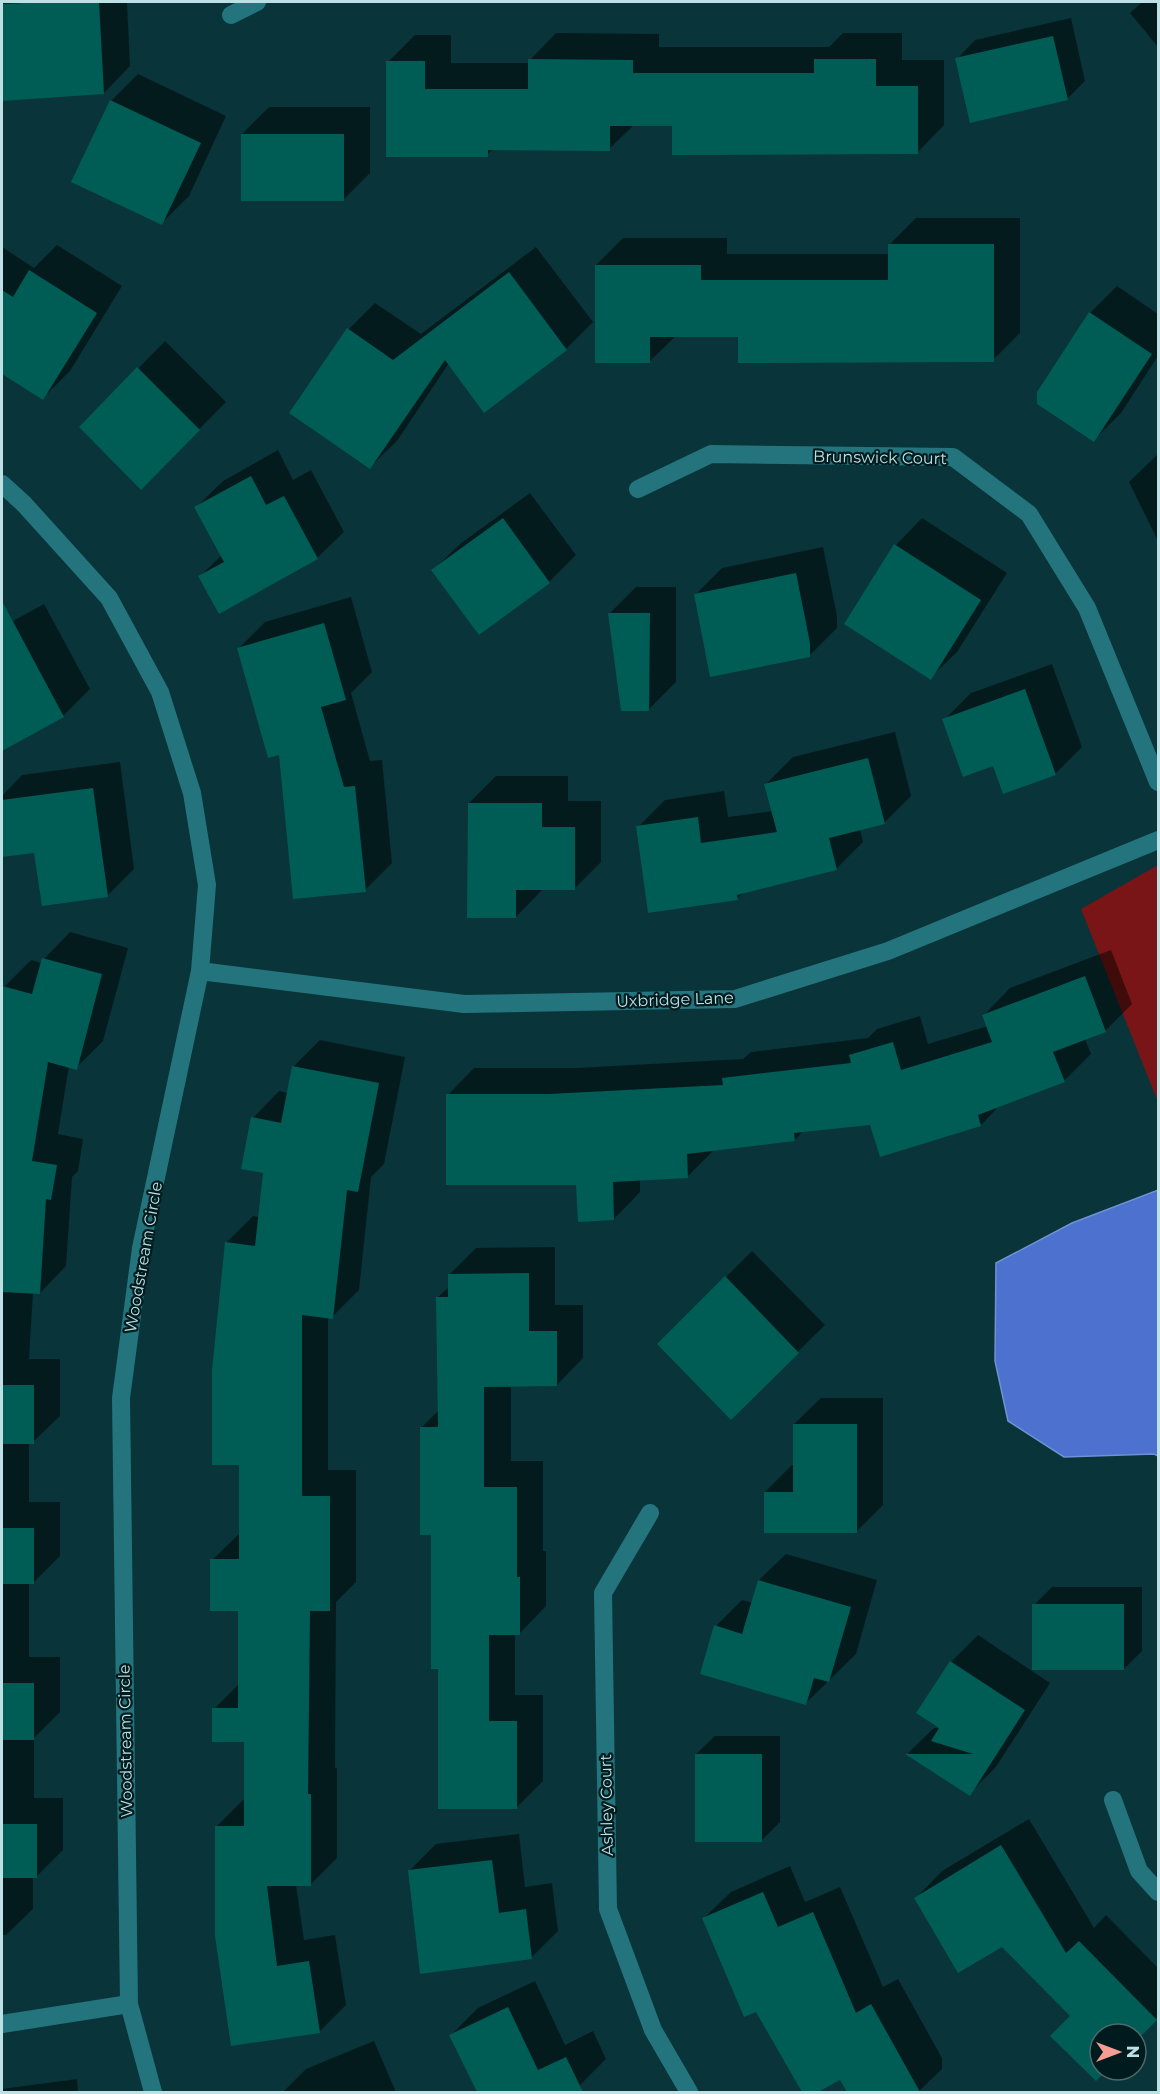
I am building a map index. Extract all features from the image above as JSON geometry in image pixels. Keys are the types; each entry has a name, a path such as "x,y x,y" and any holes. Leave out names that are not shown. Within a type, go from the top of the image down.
{"street":[{"path":"231,15 257,2"},
{"name":"Brunswick Court","path":"638,489 711,454 953,457 1029,514 1087,608 1158,782"},
{"name":"Woodstream Circle","path":"2,484 24,504 109,598 160,692 192,793 207,885 200,971 141,1248 121,1398 129,2004 153,2092"},
{"name":"Uxbridge Lane","path":"200,971 464,1004 735,999 888,951 1158,840"},
{"name":"Ashley Court","path":"650,1513 603,1593 608,1909 653,2030 689,2092"},
{"path":"1113,1800 1138,1871 1158,1892"},
{"path":"2,2024 129,2004"}],"shaded area":[{"path":"1158,865 1158,1102 1081,909"}],"water":[{"path":"1158,1190 1158,1456 1154,1454 1064,1457 1008,1421 995,1361 996,1263 1072,1223"}],"building":[{"path":"99,2 104,94 2,101 2,4"},
{"path":"1053,36 1068,100 970,123 955,58"},
{"path":"528,59 633,60 633,73 814,73 814,59 876,59 876,86 918,86 918,154 672,155 672,126 610,126 610,151 488,150 488,157 386,157 386,61 425,61 425,89 528,89"},
{"path":"110,100 201,143 162,225 71,182"},
{"path":"241,134 344,134 344,201 241,201"},
{"path":"888,244 994,244 994,362 738,363 738,337 650,337 650,363 595,363 595,265 701,265 701,280 888,280"},
{"path":"29,270 97,313 43,400 2,374 2,290 13,297"},
{"path":"509,272 567,350 484,413 445,360 370,469 289,413 347,328 393,360"},
{"path":"1089,312 1152,354 1094,442 1037,404 1037,392"},
{"path":"137,367 200,430 141,490 79,427"},
{"path":"251,476 266,505 284,496 318,559 219,614 198,576 224,562 194,507"},
{"path":"503,518 550,583 479,635 431,570"},
{"path":"894,544 981,600 931,680 844,624"},
{"path":"796,573 810,643 810,657 710,677 694,594"},
{"path":"2,601 64,717 2,751"},
{"path":"608,613 650,613 649,711 621,711"},
{"path":"324,623 346,700 321,707 344,787 355,786 366,892 293,899 279,755 268,758 237,648"},
{"path":"1025,689 1056,775 1003,794 993,766 963,777 942,719"},
{"path":"868,758 885,824 829,838 837,870 737,895 738,900 648,913 636,826 698,817 701,843 777,832 764,784"},
{"path":"93,788 108,897 42,906 34,853 2,857 2,800"},
{"path":"468,803 542,803 542,827 575,827 575,890 516,890 516,918 467,918"},
{"path":"42,958 102,974 77,1070 48,1062 32,1161 57,1165 51,1200 46,1199 40,1294 2,1292 2,986 32,994"},
{"path":"1085,976 1106,1032 1053,1052 1065,1082 978,1115 981,1126 880,1157 870,1125 794,1133 795,1141 687,1154 688,1178 613,1182 614,1220 578,1222 576,1185 446,1185 446,1094 549,1094 723,1085 722,1078 851,1063 849,1055 893,1042 901,1070 992,1042 982,1015"},
{"path":"292,1066 379,1083 358,1192 347,1190 333,1319 302,1315 302,1496 330,1496 330,1611 310,1611 308,1794 311,1794 311,1886 267,1886 277,1966 309,1961 320,2033 231,2046 215,1936 215,1826 244,1826 244,1742 212,1742 212,1708 238,1708 238,1611 210,1611 210,1559 239,1559 239,1465 212,1465 212,1370 225,1242 255,1246 263,1173 241,1169 251,1117 281,1123"},
{"path":"529,1273 529,1331 557,1331 557,1386 484,1387 484,1487 517,1487 517,1577 520,1577 520,1635 489,1635 489,1721 517,1721 517,1809 438,1809 438,1669 431,1669 431,1535 420,1535 420,1427 438,1427 436,1297 448,1297 448,1274"},
{"path":"725,1276 799,1353 731,1420 657,1344"},
{"path":"2,1385 34,1385 34,1444 2,1444"},
{"path":"793,1424 857,1424 857,1533 764,1533 764,1492 793,1492"},
{"path":"2,1528 34,1528 34,1584 2,1584"},
{"path":"758,1580 851,1607 829,1682 814,1678 806,1705 700,1674 714,1625 742,1634"},
{"path":"1032,1604 1124,1604 1124,1670 1032,1670"},
{"path":"950,1661 1025,1710 970,1796 905,1754 973,1754 931,1741 939,1728 916,1713"},
{"path":"2,1683 34,1683 34,1740 2,1740"},
{"path":"695,1754 762,1754 762,1842 695,1842"},
{"path":"2,1824 37,1824 37,1878 2,1878"},
{"path":"1001,1845 1066,1953 1079,1941 1157,2020 1148,2029 1148,2022 1088,2022 1088,2073 1050,2036 1070,2016 1002,1947 958,1973 914,1898"},
{"path":"492,1860 499,1913 526,1909 532,1959 420,1974 408,1870"},
{"path":"763,1892 778,1927 813,1912 856,2013 871,2004 920,2092 847,2092 840,2080 818,2092 802,2092 756,2012 744,2017 702,1918"},
{"path":"508,2007 538,2070 566,2057 583,2092 477,2092 449,2035"}]}
